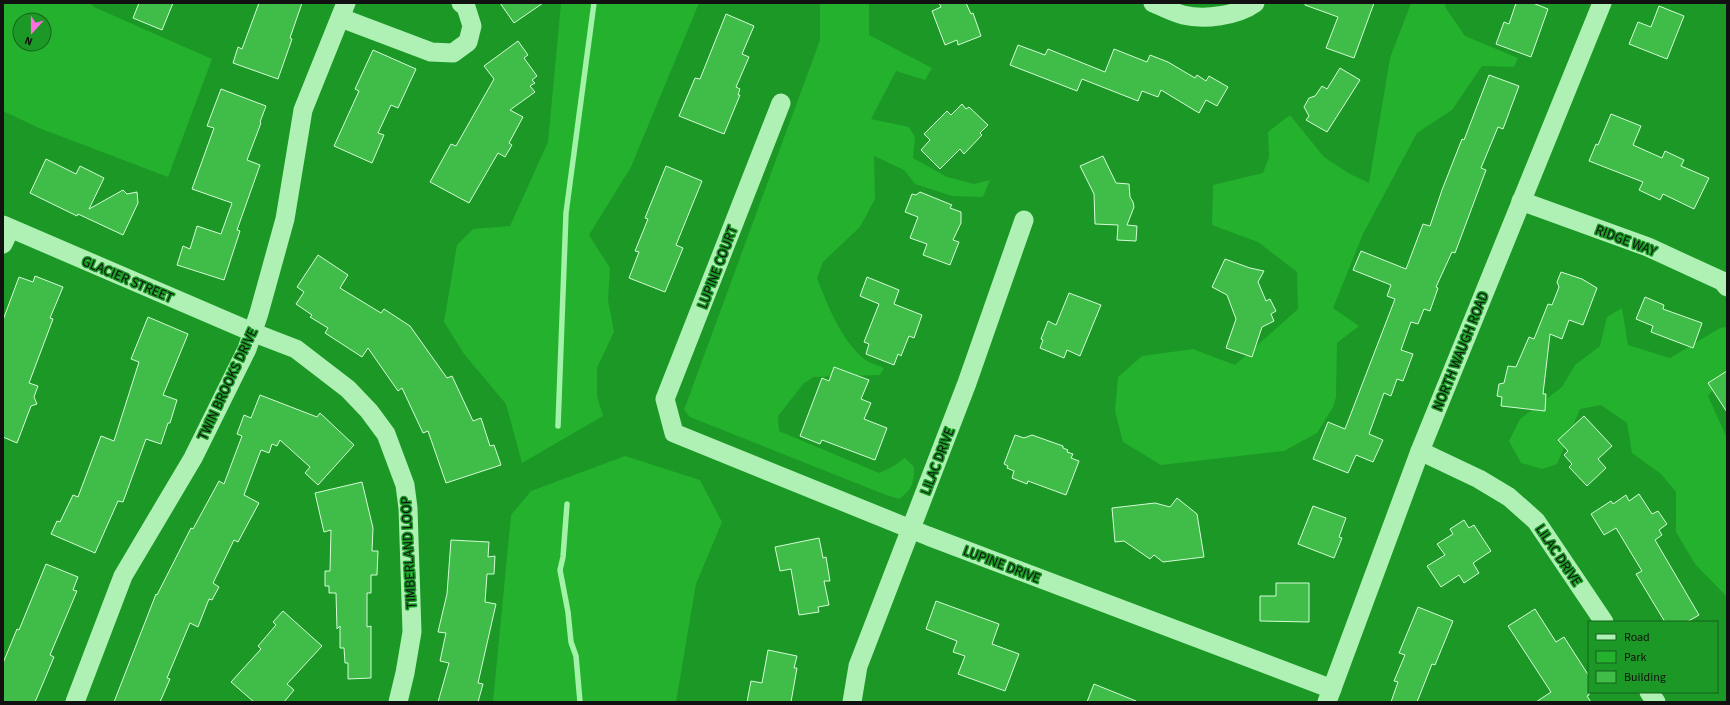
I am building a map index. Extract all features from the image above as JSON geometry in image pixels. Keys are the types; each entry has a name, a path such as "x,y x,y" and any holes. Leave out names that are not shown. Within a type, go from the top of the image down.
{"street":[{"path":"343,10 431,52 452,53 468,42 472,26 466,7 461,3"},
{"path":"1153,3 1183,15 1217,16 1247,9 1255,3"},
{"name":"NORTH WAUGH ROAD","path":"1329,696 1420,452 1602,3"},
{"name":"TWIN BROOKS DRIVE","path":"75,702 123,576 193,458 247,349 285,219 303,110 343,10"},
{"name":"LUPINE COURT","path":"674,433 665,399 781,103"},
{"name":"RIDGE WAY","path":"1521,201 1648,248 1722,281 1727,287"},
{"name":"LILAC DRIVE","path":"852,702 858,666 967,383 1024,220"},
{"name":"GLACIER STREET","path":"5,233 252,332"},
{"name":"TIMBERLAND LOOP","path":"252,332 296,349 348,389 369,410 386,434 405,485 408,508 412,632 398,702"},
{"name":"LUPINE DRIVE","path":"674,433 1329,696"},
{"name":"LILAC DRIVE","path":"1420,452 1479,479 1509,497 1536,521 1603,621"},
{"path":"1651,693 1656,702"}],"green space":[{"path":"3,3 90,3 94,7 212,59 168,177 39,128 3,111"},
{"path":"561,3 699,3 631,167 589,235 610,268 608,300 614,332 597,368 597,396 603,416 522,463 506,404 464,354 444,322 457,245 473,229 510,226 548,142"},
{"path":"820,3 869,3 869,35 932,68 925,80 896,71 871,119 909,127 915,137 913,158 947,177 974,184 990,180 983,197 952,196 915,184 904,170 874,156 875,199 860,227 823,262 817,278 841,332 864,359 884,368 880,375 814,377 804,383 778,416 779,431 879,473 892,467 905,458 914,467 914,477 910,488 899,499 690,417 684,410 820,40"},
{"path":"1411,3 1446,3 1445,7 1465,36 1518,58 1514,67 1482,66 1452,110 1417,133 1363,234 1333,308 1359,326 1337,343 1336,397 1333,407 1317,433 1284,451 1161,465 1123,442 1115,411 1118,377 1142,356 1193,349 1235,365 1298,309 1297,272 1258,242 1212,225 1213,185 1263,173 1269,157 1268,132 1290,115 1324,157 1350,174 1369,183 1390,58"},
{"path":"1622,308 1628,345 1670,358 1720,328 1727,327 1727,375 1708,396 1727,438 1727,597 1695,564 1676,532 1676,492 1661,474 1632,453 1627,423 1601,405 1580,409 1557,464 1542,469 1521,463 1509,441 1520,419 1562,387 1575,365 1600,346 1607,317"},
{"path":"625,456 700,480 722,522 696,584 676,702 493,702 511,515 531,491"}],"building":[{"path":"139,3 173,3 162,30 133,18"},
{"path":"259,3 302,3 290,38 292,39 278,79 233,63 238,47 242,49"},
{"path":"500,3 543,3 514,23"},
{"path":"939,3 966,3 971,14 973,13 981,36 958,45 957,40 945,45 932,11 941,7"},
{"path":"1305,3 1374,3 1354,58 1326,48 1338,17 1305,5"},
{"path":"1516,3 1533,3 1548,9 1531,57 1496,44 1504,22 1509,24"},
{"path":"1659,6 1684,16 1667,59 1629,44 1638,22 1651,27"},
{"path":"726,14 754,26 742,54 749,57 736,87 740,89 738,95 740,95 724,134 679,116 695,78 700,79"},
{"path":"518,41 528,55 524,58 537,76 532,80 535,83 530,86 535,92 510,110 523,117 509,143 512,145 505,157 498,153 469,203 430,182 451,144 456,146 494,79 484,66"},
{"path":"1018,45 1045,55 1048,49 1105,72 1114,49 1147,62 1150,55 1168,62 1195,78 1197,75 1206,81 1209,76 1228,87 1217,106 1206,100 1199,113 1161,90 1158,97 1142,91 1138,101 1082,79 1077,91 1010,65"},
{"path":"373,50 416,69 398,108 391,105 378,133 384,135 372,163 334,146 359,91 355,89"},
{"path":"1340,68 1360,80 1327,132 1306,120 1309,116 1304,107 1309,98 1315,96 1322,86 1327,89"},
{"path":"1489,75 1519,86 1503,129 1498,127 1481,168 1486,170 1455,253 1452,252 1436,287 1438,288 1430,311 1424,309 1418,324 1411,322 1401,350 1413,354 1403,381 1397,379 1391,396 1384,393 1369,434 1383,440 1373,462 1356,455 1348,473 1313,459 1328,422 1345,429 1395,299 1387,296 1391,285 1353,270 1361,251 1406,269 1423,224 1430,226 1442,190 1462,139 1464,140"},
{"path":"221,89 266,106 247,160 260,165 237,230 240,231 224,280 177,265 183,246 190,249 197,226 221,234 232,203 192,189 214,128 207,126"},
{"path":"962,104 966,109 969,107 988,125 980,133 982,135 964,154 960,149 940,169 921,150 930,140 924,134 947,111 951,115"},
{"path":"1611,114 1641,126 1633,145 1662,158 1665,151 1684,160 1681,166 1709,178 1694,209 1663,194 1660,200 1639,190 1643,182 1589,161 1596,144 1598,145"},
{"path":"1103,156 1116,183 1129,184 1130,197 1134,207 1127,225 1137,226 1136,241 1117,240 1118,225 1095,224 1094,194 1080,166"},
{"path":"46,159 76,174 80,166 104,178 89,209 123,190 127,194 137,192 138,203 123,235 78,214 77,216 30,193"},
{"path":"666,166 702,181 676,245 683,248 665,292 629,278 639,252 635,251 648,219 645,218"},
{"path":"920,192 952,205 950,208 961,212 961,223 953,240 959,242 950,265 923,255 927,244 910,238 918,217 905,212 912,194 916,195"},
{"path":"318,255 348,275 340,288 381,313 384,309 410,326 447,378 452,376 473,421 481,418 490,446 494,445 501,465 446,483 428,431 423,433 402,388 398,391 368,348 362,357 325,333 328,328 310,317 312,315 296,304 304,292 297,287"},
{"path":"1225,259 1250,268 1264,271 1258,282 1266,301 1270,299 1276,311 1271,314 1274,321 1262,327 1252,357 1226,348 1236,319 1227,295 1212,287"},
{"path":"1561,272 1582,279 1597,288 1583,325 1569,320 1562,339 1550,334 1543,394 1546,394 1545,411 1501,406 1502,397 1497,396 1499,384 1504,383 1508,366 1516,367 1529,337 1534,339 1548,304 1552,305 1559,287 1557,282"},
{"path":"35,276 63,287 50,318 53,319 29,383 38,386 34,397 37,404 31,406 17,443 3,437 3,320 19,277 33,282"},
{"path":"867,277 899,290 894,304 922,315 914,338 909,336 901,356 898,354 894,365 866,354 869,344 864,342 879,304 860,296"},
{"path":"1069,293 1101,305 1080,356 1067,350 1064,358 1040,348 1043,340 1041,339 1048,321 1056,325"},
{"path":"1645,297 1664,305 1663,309 1702,323 1693,348 1651,332 1653,326 1636,319"},
{"path":"148,317 188,334 163,395 177,400 170,423 168,423 161,444 146,439 123,502 118,501 95,553 51,534 57,521 60,522 73,495 78,497 101,436 114,441 139,362 131,359"},
{"path":"834,367 869,380 861,399 871,403 864,419 887,428 875,460 822,440 820,444 800,436 822,378 829,381"},
{"path":"1727,371 1727,412 1708,383"},
{"path":"260,395 317,417 320,413 354,445 318,485 305,473 310,467 280,440 277,446 272,444 269,453 261,450 244,495 259,503 238,542 234,540 213,583 219,587 212,600 209,599 198,627 190,623 167,678 170,679 160,702 114,702 156,594 157,595 191,528 193,529 219,481 224,484 242,436 237,434 244,415 251,418"},
{"path":"1584,416 1612,446 1598,459 1606,468 1587,486 1569,467 1572,464 1564,455 1568,451 1558,440"},
{"path":"1015,435 1024,438 1032,435 1063,446 1063,448 1068,450 1067,452 1073,454 1071,458 1079,461 1066,495 1028,481 1027,484 1012,478 1014,471 1007,468 1008,466 1004,464"},
{"path":"362,482 373,528 372,551 378,551 377,575 371,575 371,593 367,593 367,627 371,626 371,678 348,679 348,663 345,663 344,648 340,648 340,626 337,629 336,593 329,593 329,586 325,586 325,571 330,571 331,530 324,532 315,493"},
{"path":"1639,494 1652,514 1658,511 1667,524 1659,530 1662,535 1655,540 1699,615 1689,621 1664,621 1636,574 1642,571 1616,528 1604,535 1591,514 1611,501 1613,504 1626,495 1629,501"},
{"path":"1177,498 1197,514 1204,557 1163,562 1154,555 1150,559 1124,541 1115,542 1112,508 1155,503 1170,507"},
{"path":"1313,506 1346,518 1339,537 1342,538 1334,558 1298,544"},
{"path":"1464,520 1469,528 1474,525 1491,551 1473,563 1479,573 1464,583 1459,575 1441,587 1427,566 1445,555 1437,544 1453,534 1450,529"},
{"path":"819,538 823,558 826,557 830,581 824,581 829,605 818,607 819,612 799,615 791,569 780,571 775,547"},
{"path":"451,540 489,542 488,557 495,556 494,574 487,574 485,602 496,604 478,683 483,684 478,702 438,702 449,663 440,661 446,633 438,632 447,594"},
{"path":"46,564 78,577 73,590 77,591 50,655 54,657 35,702 3,702 3,663 17,629 19,630"},
{"path":"1276,583 1309,583 1309,622 1260,621 1260,596 1276,596"},
{"path":"936,601 999,624 992,644 1019,654 1005,691 958,674 965,656 953,652 957,641 926,629"},
{"path":"1418,607 1453,621 1435,665 1432,664 1417,702 1391,702 1398,682 1394,681 1405,655 1399,653"},
{"path":"1535,609 1556,642 1564,637 1588,674 1589,695 1587,696 1591,702 1536,702 1551,692 1508,626"},
{"path":"283,611 322,646 287,684 294,690 284,702 254,702 231,682 261,649 258,646 276,625 273,622"},
{"path":"768,650 797,656 794,668 797,668 791,702 747,702 751,681 762,683"},
{"path":"1094,684 1136,701 1136,702 1087,702"}],"waterway":[{"path":"558,426 566,213 594,3"},
{"path":"567,504 563,557 560,570 568,612 571,642 576,656 580,702"}]}
